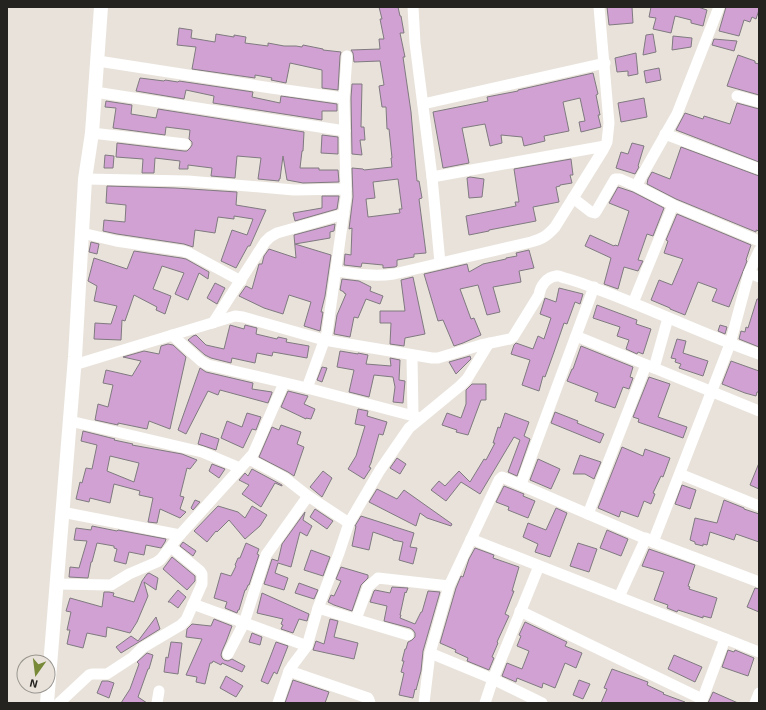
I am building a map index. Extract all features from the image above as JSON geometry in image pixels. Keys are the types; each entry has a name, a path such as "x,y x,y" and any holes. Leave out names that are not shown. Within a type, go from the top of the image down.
{"street":[{"path":"47,703 70,421 85,179 92,133 101,7"},
{"path":"413,7 414,37 432,177 440,263"},
{"path":"336,271 372,276 394,274 540,240 548,235 575,200 605,146 609,132 605,63 599,7"},
{"path":"636,186 677,114 719,7"},
{"path":"307,388 327,333 344,214 346,189 344,98 347,56"},
{"path":"98,61 344,98"},
{"path":"423,104 605,63"},
{"path":"95,92 345,131"},
{"path":"737,96 759,102"},
{"path":"92,133 185,144"},
{"path":"665,134 759,169"},
{"path":"432,177 605,146"},
{"path":"85,179 188,181 294,190 346,189"},
{"path":"575,200 591,212 595,213 615,179 620,179 673,205 759,241"},
{"path":"633,303 673,205"},
{"path":"214,322 265,242 270,237 277,233 344,214"},
{"path":"82,233 116,241 183,251 241,281"},
{"path":"619,597 650,540 680,474 730,344 754,275 759,251"},
{"path":"74,364 234,316 243,317 324,340 438,358 513,337 539,295 544,283 548,279 556,276 594,288 730,344 759,354"},
{"path":"520,484 594,288"},
{"path":"588,514 650,367 668,318"},
{"path":"172,335 205,364 307,388 417,417"},
{"path":"576,336 759,411"},
{"path":"278,703 289,671 307,646 318,608 349,523 382,466 417,417 464,383 497,342"},
{"path":"412,355 417,417"},
{"path":"56,584 110,585 129,574 159,561 180,535 253,454 284,383"},
{"path":"70,421 202,452 240,468"},
{"path":"249,459 285,478 308,496 349,523"},
{"path":"680,474 759,506"},
{"path":"424,703 430,653 449,586 500,478 505,478 520,484 650,540 759,582"},
{"path":"228,654 244,623 266,555 308,496"},
{"path":"62,512 180,535"},
{"path":"471,539 759,652"},
{"path":"59,703 89,675 108,674 133,657 142,648 184,623 202,584 202,574 171,547"},
{"path":"485,703 493,679 539,566"},
{"path":"356,619 368,587 378,578 449,586"},
{"path":"193,604 307,646"},
{"path":"318,608 408,635"},
{"path":"520,611 701,701 725,639"},
{"path":"430,653 493,679 542,703"},
{"path":"289,671 368,698 370,703"},
{"path":"157,703 159,691"},
{"path":"756,703 759,693"}],"building":[{"path":"379,7 398,7 404,33 400,33 405,57 403,57 411,112 417,181 419,181 422,198 419,199 426,253 414,254 414,257 397,260 397,266 395,267 383,268 383,265 362,263 361,267 344,265 345,254 351,255 352,228 349,229 353,197 352,168 364,170 392,167 386,107 382,107 379,86 384,85 380,61 354,62 353,53 351,50 380,49 379,39 384,39 380,19 382,19","holes":["398,179 402,209 399,209 400,213 368,217 366,199 375,198 373,182"]},
{"path":"607,7 632,7 633,23 609,25"},
{"path":"651,7 698,7 707,10 703,26 691,23 691,20 675,16 671,33 653,29 656,18 649,17"},
{"path":"726,7 759,7 759,10 756,19 752,17 750,22 744,20 739,36 719,31"},
{"path":"179,28 192,30 191,38 215,42 216,34 234,37 234,35 246,37 245,43 268,46 268,43 284,46 302,47 303,45 323,50 341,52 338,90 322,88 322,70 290,63 286,83 271,80 272,78 255,75 255,78 192,69 196,47 177,45"},
{"path":"653,34 656,52 643,55 646,35"},
{"path":"673,36 692,38 691,47 672,50"},
{"path":"714,39 737,41 734,51 712,45"},
{"path":"636,53 638,74 628,76 628,71 617,72 615,58"},
{"path":"738,55 759,64 759,95 727,86"},
{"path":"659,68 661,80 646,83 644,71"},
{"path":"593,73 598,94 596,95 601,127 581,132 579,122 585,121 580,98 563,102 569,131 544,136 545,141 524,146 522,137 501,135 502,143 490,146 485,124 462,128 469,163 443,168 433,112 488,101 487,97"},
{"path":"140,78 179,81 253,92 252,97 280,103 281,96 337,104 337,111 322,111 322,120 213,103 214,96 186,90 184,99 136,91"},
{"path":"352,84 362,84 361,127 364,127 365,140 360,140 362,155 352,154"},
{"path":"644,98 647,117 621,122 618,103"},
{"path":"106,101 132,105 131,114 156,118 158,109 304,132 300,168 338,170 339,182 303,183 287,180 283,156 279,181 258,179 261,158 237,156 235,178 211,176 212,168 188,165 188,169 179,169 180,161 155,158 154,173 142,173 143,159 116,157 117,143 187,151 192,145 192,142 189,139 190,130 166,127 165,135 113,128 116,108 105,107"},
{"path":"737,103 759,109 759,162 676,130 685,113 703,119 704,116 730,124"},
{"path":"322,135 338,137 338,154 321,153"},
{"path":"632,143 644,146 638,166 639,167 635,174 616,168 621,152 628,154"},
{"path":"681,147 759,176 759,231 756,230 756,232 676,199 647,184 652,172 670,179"},
{"path":"105,155 114,156 113,168 104,168"},
{"path":"571,159 573,175 570,175 572,183 556,187 559,202 533,207 536,221 469,235 466,216 516,206 515,202 519,202 514,169"},
{"path":"467,178 484,179 482,197 469,198"},
{"path":"107,186 237,192 236,205 266,210 250,246 248,246 236,268 221,261 232,230 247,235 253,219 234,216 234,219 218,217 215,233 195,230 193,247 184,244 103,231 104,220 125,222 126,205 106,203"},
{"path":"618,187 633,192 664,208 653,236 647,234 638,260 643,261 638,271 624,267 618,289 604,284 611,258 585,246 590,235 614,246 618,246 629,211 609,203"},
{"path":"322,196 339,196 337,209 295,221 293,213 322,208"},
{"path":"677,214 751,245 746,260 747,261 729,307 712,301 717,289 698,282 685,315 651,300 659,280 672,285 683,259 664,253 668,241 666,240"},
{"path":"335,224 334,231 330,232 330,238 295,244 331,255 321,312 323,312 320,331 304,326 311,302 289,295 283,314 264,308 239,296 246,286 252,289 259,264 262,264 264,256 269,249 296,258 294,235"},
{"path":"91,242 99,244 97,254 89,252"},
{"path":"529,250 534,268 519,271 521,282 493,287 500,312 487,315 478,285 460,289 471,319 474,318 481,335 454,346 443,320 438,321 424,274 467,264 469,272 483,264 517,256 516,253"},
{"path":"134,251 186,259 209,272 208,279 199,273 188,300 175,294 184,273 162,266 153,289 171,296 165,314 156,310 157,307 134,295 125,321 122,320 121,340 94,339 95,323 111,324 117,306 94,301 97,286 88,281 94,258 127,269"},
{"path":"413,277 425,334 405,338 404,346 390,344 391,323 380,323 380,311 405,311 401,280"},
{"path":"342,279 359,281 371,287 370,291 383,296 380,304 366,299 358,318 354,317 350,337 334,334 337,315 346,294 340,290"},
{"path":"215,283 225,288 217,304 207,298"},
{"path":"559,288 583,294 580,304 575,302 567,324 564,323 545,377 543,376 539,391 522,385 530,360 511,354 516,343 533,349 538,336 544,339 551,318 540,314 545,298 556,302"},
{"path":"757,299 759,299 759,347 739,339 741,331 745,332 746,327 748,328"},
{"path":"597,305 637,320 636,324 651,329 643,354 638,352 637,354 626,349 629,340 617,336 620,327 593,318"},
{"path":"230,325 244,329 245,325 257,328 256,334 277,339 278,337 287,339 286,342 309,346 307,358 273,352 272,356 257,353 255,363 232,358 231,363 205,355 188,340 196,335 206,345 224,349"},
{"path":"720,325 727,327 725,334 718,331"},
{"path":"677,339 686,341 683,353 708,361 703,376 679,368 681,364 675,362 676,359 671,358"},
{"path":"168,344 173,345 186,357 170,429 149,421 147,429 95,420 98,404 108,407 113,385 103,383 106,370 132,376 141,361 123,357 144,351 159,354 161,346"},
{"path":"581,346 633,367 630,377 633,378 629,389 623,387 615,408 595,401 598,393 567,381"},
{"path":"340,351 368,355 366,364 391,366 390,358 400,360 399,380 405,381 403,403 393,402 395,387 393,377 374,375 369,397 349,392 354,370 337,367"},
{"path":"470,356 471,359 456,374 449,362"},
{"path":"731,361 759,371 759,392 757,392 756,396 722,384"},
{"path":"322,367 327,368 322,382 317,380"},
{"path":"200,368 206,372 253,383 252,389 272,392 268,403 220,390 218,395 208,391 186,434 178,430"},
{"path":"649,377 670,384 658,417 687,427 683,438 638,422 639,419 633,417"},
{"path":"472,384 486,384 486,400 481,400 468,435 456,432 457,430 442,425 447,413 461,418 466,404 466,390"},
{"path":"288,391 308,396 304,404 315,409 311,419 306,419 281,407"},
{"path":"358,409 368,411 367,416 387,422 383,435 379,434 369,467 371,468 364,479 348,469 356,456 365,426 355,424"},
{"path":"555,412 578,421 577,423 604,434 600,443 551,423"},
{"path":"247,413 261,417 256,430 252,429 243,448 221,438 227,421 242,427"},
{"path":"505,413 529,422 524,436 530,439 517,476 508,472 520,440 514,437 480,494 461,482 446,501 431,490 439,481 445,486 459,471 470,482 484,459 486,460 495,443 493,443 498,427 500,428"},
{"path":"281,425 301,432 297,444 304,447 294,476 259,457 272,427 279,430"},
{"path":"83,431 133,444 132,445 182,454 197,460 190,469 187,468 180,496 184,497 180,509 186,512 180,518 160,509 157,523 148,522 153,498 139,495 140,491 114,484 110,503 90,498 89,502 76,499 80,482 82,483 86,468 92,469 97,445 81,441","holes":["110,456 139,463 134,482 107,471"]},
{"path":"201,433 219,439 216,450 198,444"},
{"path":"622,447 643,456 645,449 670,458 663,477 661,476 653,493 655,494 651,504 644,501 638,517 621,511 619,517 598,508"},
{"path":"580,455 601,462 594,479 585,474 573,474"},
{"path":"397,458 406,464 400,474 390,468"},
{"path":"538,459 560,469 551,489 530,480"},
{"path":"759,463 759,489 750,485"},
{"path":"212,464 225,469 219,478 209,471"},
{"path":"252,469 282,485 275,483 261,507 242,494 249,485 239,480 245,473 248,476"},
{"path":"323,471 332,478 322,497 310,487"},
{"path":"682,485 696,490 690,509 675,504"},
{"path":"504,486 524,494 523,496 535,501 528,518 508,510 509,507 496,502"},
{"path":"377,489 397,499 404,490 452,524 451,526 427,518 420,513 416,526 369,502"},
{"path":"195,500 200,502 193,510 191,508"},
{"path":"724,500 759,514 759,542 736,534 734,540 710,532 707,545 703,544 703,546 695,544 695,542 690,540 695,518 717,523"},
{"path":"218,506 238,512 245,518 252,506 267,515 260,526 245,539 229,520 217,532 216,531 207,542 194,531"},
{"path":"556,508 567,513 550,557 535,552 538,544 523,537 528,523 546,530"},
{"path":"315,509 333,521 327,529 310,517"},
{"path":"305,512 303,520 312,526 307,536 300,532 291,567 278,563 275,573 288,578 284,590 264,584 272,559 278,561 282,544"},
{"path":"361,516 414,533 410,547 417,548 413,564 399,560 403,542 393,540 373,532 369,550 352,546 355,526"},
{"path":"92,526 166,539 161,548 146,545 144,555 129,552 126,564 114,561 117,549 114,548 114,546 97,543 88,578 69,577 70,567 79,568 87,541 74,540 76,528 91,530"},
{"path":"607,530 628,539 621,556 600,548"},
{"path":"183,542 196,551 193,556 180,546"},
{"path":"246,543 259,549 257,554 259,555 249,585 245,590 237,613 225,608 227,602 214,598 221,573 231,576"},
{"path":"578,543 597,549 589,572 570,566"},
{"path":"475,548 494,555 493,558 519,567 512,591 514,591 505,614 509,616 497,642 498,643 492,657 494,658 489,670 467,661 468,658 455,652 456,650 440,643 456,588 461,576 463,577 469,559"},
{"path":"649,549 695,565 688,586 690,587 689,589 717,598 711,618 703,616 703,618 678,610 677,612 667,608 668,605 654,600 664,572 642,566"},
{"path":"311,550 330,557 323,576 304,570"},
{"path":"172,557 195,576 195,581 187,590 163,569"},
{"path":"341,567 368,575 368,578 361,585 352,611 328,602 331,595 334,596 341,581 336,579"},
{"path":"149,573 158,578 156,590 144,582 148,596 137,622 130,633 107,627 106,637 87,633 83,648 67,644 70,630 67,630 71,612 66,611 70,598 102,607 104,592 109,592 114,593 113,596 134,602 142,581"},
{"path":"299,583 318,590 314,599 295,593"},
{"path":"392,587 408,588 406,593 405,592 400,618 415,624 422,612 428,591 440,592 423,651 421,671 413,698 399,695 404,673 401,672 405,649 408,642 415,637 415,633 410,628 384,621 387,606 370,602 375,590 390,593"},
{"path":"755,588 759,589 759,612 747,607"},
{"path":"178,590 186,597 178,608 168,602"},
{"path":"262,593 309,614 307,621 299,619 293,633 281,629 283,619 257,613"},
{"path":"156,617 160,629 121,653 116,647 131,636 138,641"},
{"path":"214,619 232,626 222,651 222,658 228,661 232,659 245,666 242,672 222,663 221,665 213,661 210,663 205,684 196,682 197,677 186,675 202,639 186,637 187,629 192,624 211,626"},
{"path":"330,619 338,621 334,637 358,643 354,659 313,650 316,641 324,644"},
{"path":"525,622 567,642 565,646 582,653 576,668 565,663 555,688 543,683 542,688 517,678 516,682 502,676 507,663 522,669 529,651 517,646 521,636 519,635"},
{"path":"252,633 262,637 260,645 249,642"},
{"path":"171,642 182,643 178,674 164,672 166,657 168,658"},
{"path":"276,642 288,646 277,674 274,672 268,684 261,681"},
{"path":"728,650 734,652 735,650 754,658 748,676 722,667"},
{"path":"147,653 153,655 138,697 147,703 121,703 130,689 139,664 137,662"},
{"path":"674,655 702,667 695,682 668,669"},
{"path":"612,669 648,682 647,685 664,693 663,694 685,703 601,703 607,689 604,688"},
{"path":"226,676 243,686 236,697 220,688"},
{"path":"293,680 329,692 325,703 285,703"},
{"path":"579,680 590,684 583,699 573,695"},
{"path":"102,681 114,683 109,698 97,693"},
{"path":"713,692 738,703 708,703"}]}
